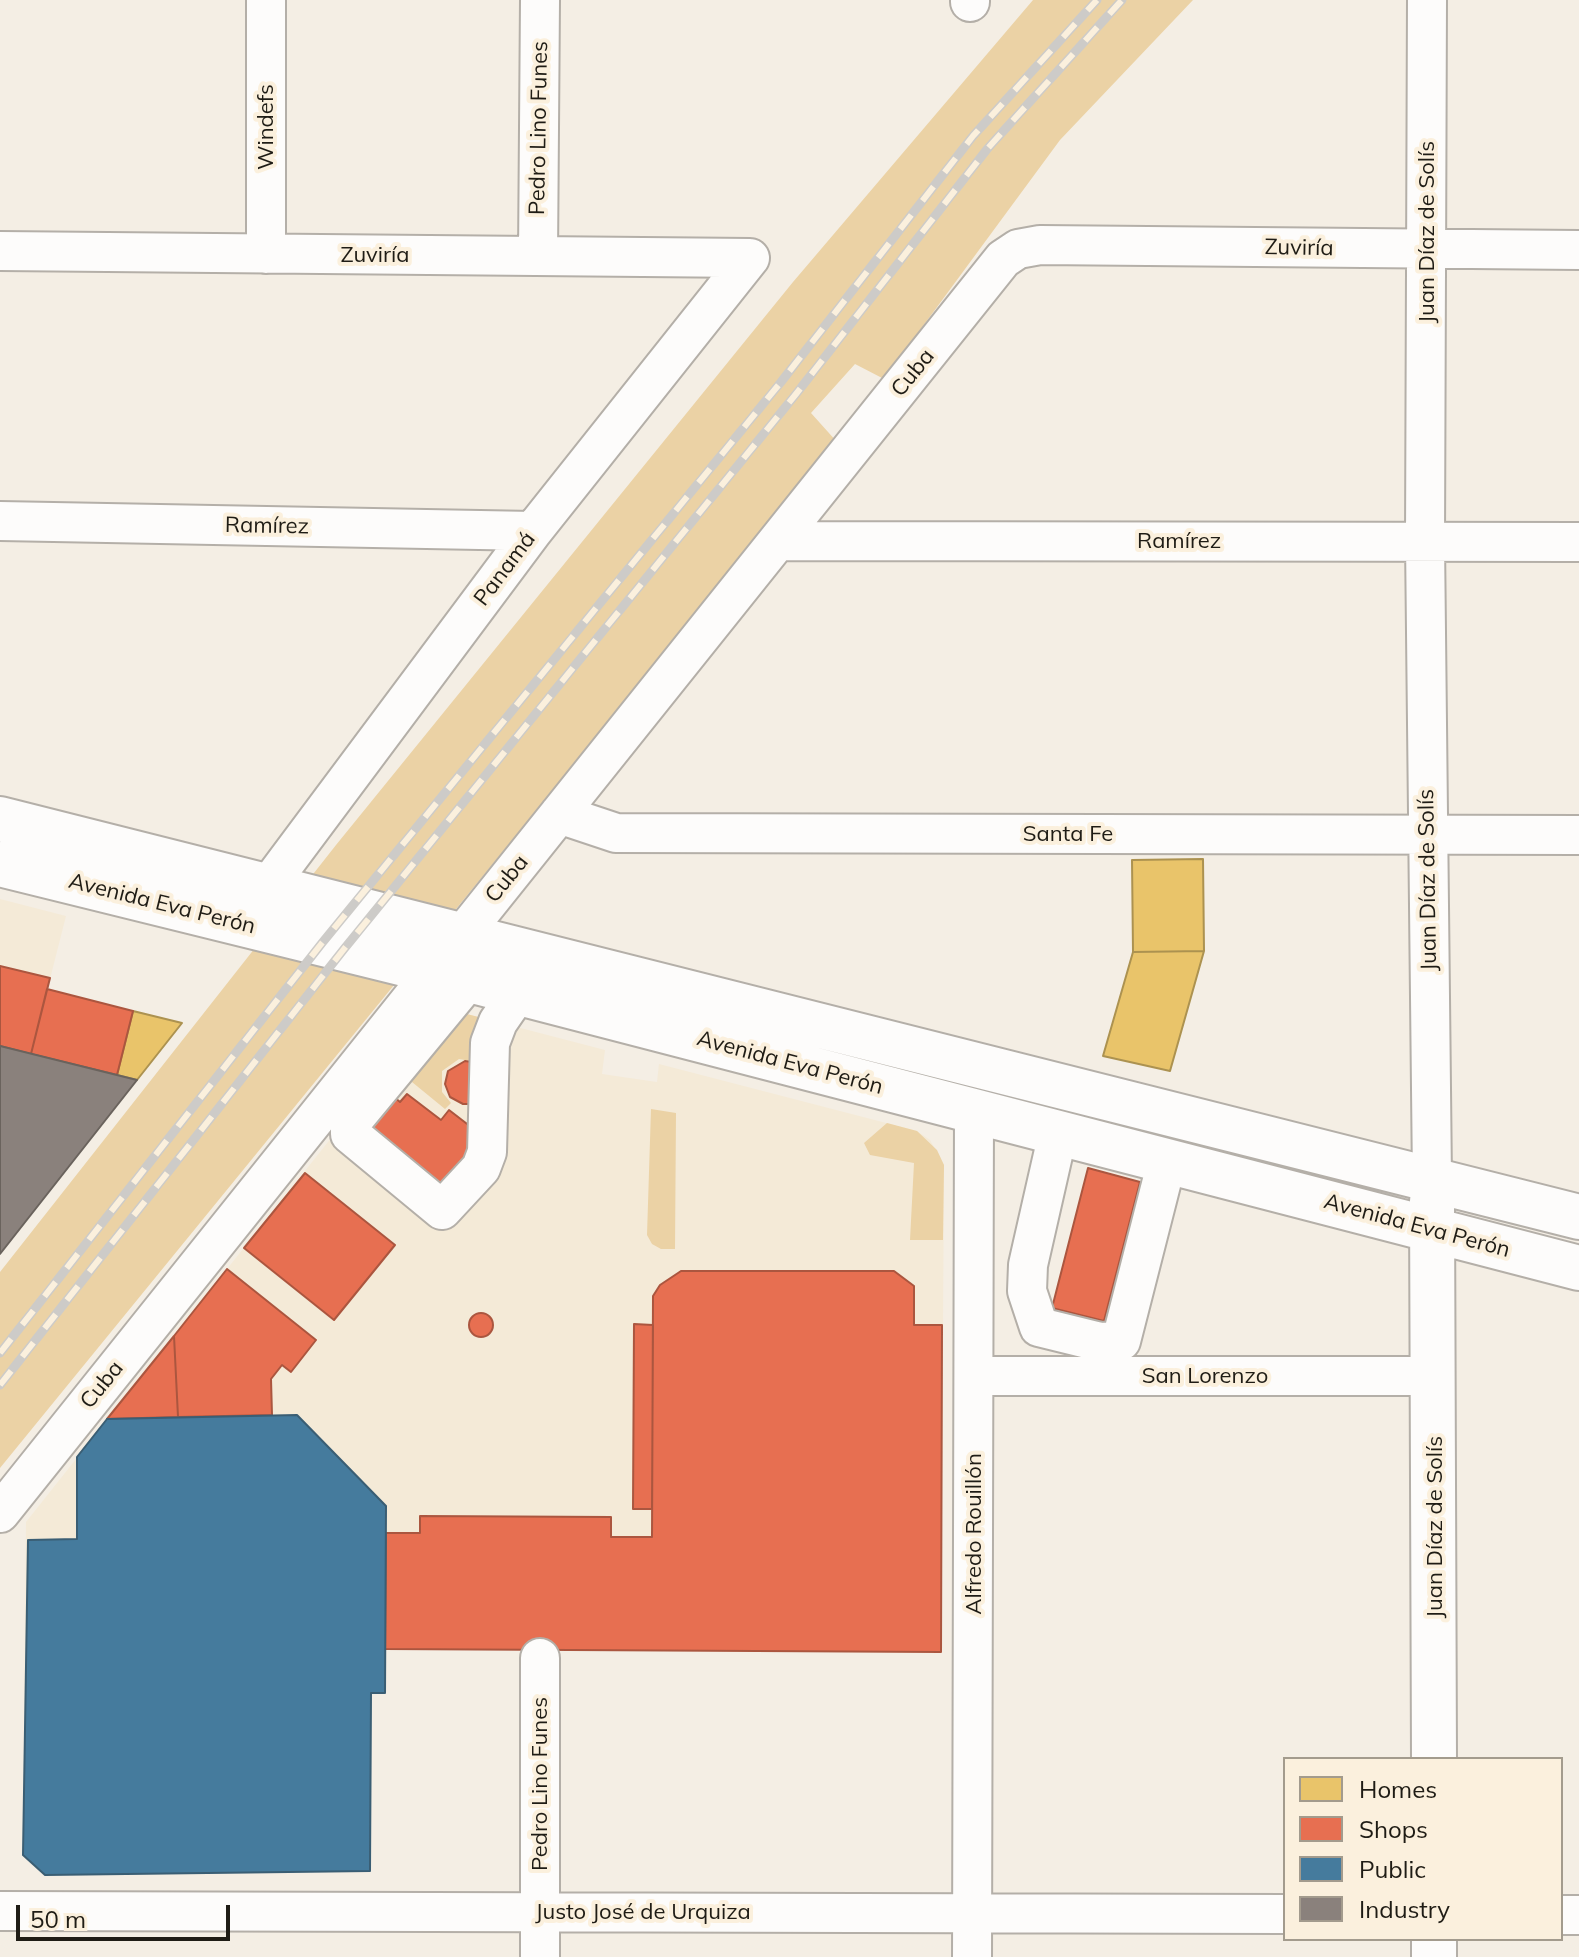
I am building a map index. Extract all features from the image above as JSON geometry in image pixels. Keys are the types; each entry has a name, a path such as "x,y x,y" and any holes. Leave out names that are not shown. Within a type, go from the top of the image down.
{"main road":[{"name":"Avenida Eva Perón","path":"0,819 1579,1217"},
{"name":"Avenida Eva Perón","path":"0,864 518,993 1579,1268"},
{"name":"Juan Díaz de Solís","path":"1432,1179 1434,1757"}],"street":[{"name":"Windefs","path":"266,0 266,254"},
{"name":"Pedro Lino Funes","path":"538,256 540,0"},
{"name":"Juan Díaz de Solís","path":"1427,0 1425,541 1432,1179"},
{"name":"Zuviría","path":"1018,249 1040,245 1579,250"},
{"name":"Cuba","path":"0,1513 451,976 463,934 1003,259 1018,249"},
{"name":"Zuviría","path":"0,251 750,258"},
{"name":"Panamá","path":"268,886 533,531 750,258"},
{"name":"Ramírez","path":"0,521 533,531"},
{"name":"Ramírez","path":"779,541 1579,542"},
{"name":"Santa Fe","path":"559,814 616,833 1579,835"},
{"path":"451,976 350,1124 350,1134 442,1210 481,1168 487,1152 490,1043 498,1022 518,993"},
{"name":"Alfredo Rouillón","path":"972,1957 974,1111"},
{"path":"1058,1133 1028,1265 1027,1291 1039,1327 1100,1342 1121,1341 1167,1161"},
{"path":"974,1260 1028,1265"},
{"name":"San Lorenzo","path":"974,1376 1435,1376"},
{"name":"Pedro Lino Funes","path":"540,1658 540,1957"},
{"name":"Justo José de Urquiza","path":"0,1911 1283,1914"}],"shaded area":[{"path":"1033,0 1193,0 1060,140 884,379 855,364 811,413 837,442 0,1468 0,1272 336,845 793,282"},
{"path":"0,899 66,916 31,1054 0,1046"},
{"path":"436,1006 605,1050 602,1074 657,1082 659,1064 917,1131 930,1140 944,1165 941,1652 386,1649 385,1693 371,1693 370,1871 45,1875 23,1855 26,1522"},
{"path":"467,1014 490,1020 484,1063 459,1059 442,1071 442,1092 451,1103 445,1109 401,1073 439,1029"},
{"path":"651,1109 676,1113 675,1249 661,1249 652,1244 647,1235"},
{"path":"887,1123 917,1131 937,1150 944,1165 943,1240 910,1240 914,1163 870,1155 864,1143"}],"building: Homes":[{"path":"1203,859 1204,951 1133,952 1132,860"},
{"path":"1204,951 1170,1071 1103,1056 1133,952"},
{"path":"133,1011 182,1023 137,1080 117,1075"}],"building: Shops":[{"path":"0,966 50,978 31,1054 0,1046"},
{"path":"47,989 133,1011 117,1075 31,1054"},
{"path":"465,1061 472,1062 470,1104 450,1097 445,1084 448,1071"},
{"path":"388,1092 400,1102 407,1094 441,1120 449,1110 484,1137 440,1192 362,1126"},
{"path":"1088,1168 1140,1182 1104,1321 1052,1308"},
{"path":"305,1173 395,1245 334,1320 244,1248"},
{"path":"227,1269 316,1340 291,1372 282,1365 271,1379 272,1415 178,1417 174,1336"},
{"path":"681,1271 894,1271 914,1286 914,1325 942,1325 941,1652 385,1649 386,1533 420,1533 420,1516 611,1517 611,1537 652,1537 653,1296 660,1285"},
{"path":"481,1313 492,1320 493,1325 486,1336 481,1337 470,1330 469,1325 476,1314"},
{"path":"634,1324 653,1325 652,1509 633,1509"},
{"path":"174,1336 178,1417 107,1419"}],"building: Public":[{"path":"297,1415 386,1506 385,1693 371,1693 370,1871 45,1875 23,1855 28,1540 77,1539 77,1457 107,1419"}],"building: Industry":[{"path":"0,1046 137,1080 0,1254"}],"railway":[{"path":"0,1353 322,943 781,382 973,136 1097,0"},
{"path":"0,1385 344,949 796,394 988,148 1122,0"}]}
